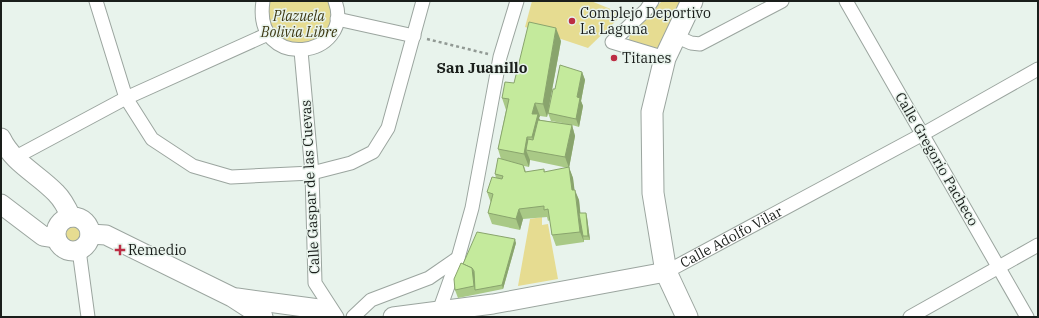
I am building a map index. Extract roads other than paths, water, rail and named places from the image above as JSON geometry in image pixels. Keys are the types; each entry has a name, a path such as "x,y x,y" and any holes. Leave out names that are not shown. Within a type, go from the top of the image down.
{"main road":[{"path":"687,317 666,272 654,193 652,112 665,58 692,1"}],"street":[{"path":"96,1 126,98 152,139 193,166 231,177 312,173 351,163 373,152 388,128 423,1"},
{"path":"263,1 263,23 268,34 277,43 288,49 301,51 314,48 325,42 333,32 337,19 335,1"},
{"path":"437,314 458,258 472,208 500,57 517,1"},
{"path":"652,1 646,10 612,42 665,58"},
{"path":"675,36 691,43 700,44 782,1"},
{"name":"Calle Gregorio Pacheco","path":"846,1 1027,317"},
{"path":"337,19 414,36"},
{"path":"14,158 126,98 268,34"},
{"name":"Calle Gaspar de las Cuevas","path":"301,51 312,173 315,283 337,317"},
{"name":"Calle Adolfo Vilar","path":"393,317 437,314 666,272 923,134 1038,69"},
{"path":"1,138 14,158 56,193 65,204 71,217 84,221 90,234 87,244 80,250 74,251 65,249 56,238 59,225 71,217"},
{"path":"1,204 42,236 56,238"},
{"path":"90,234 106,235 232,297 263,317"},
{"path":"910,317 1038,245"},
{"path":"80,250 88,317"},
{"path":"353,317 371,300 429,278 458,258"},
{"path":"232,297 319,309 330,317"}],"place":[{"name":"Complejo Deportivo La Laguna","path":"572,21"},
{"name":"Titanes","path":"614,58"},
{"name":"Remedio","path":"120,250"}],"district":[{"name":"San Juanillo","path":"482,68"}],"park label":[{"name":"Plazuela Bolivia Libre","path":"299,24"}]}
